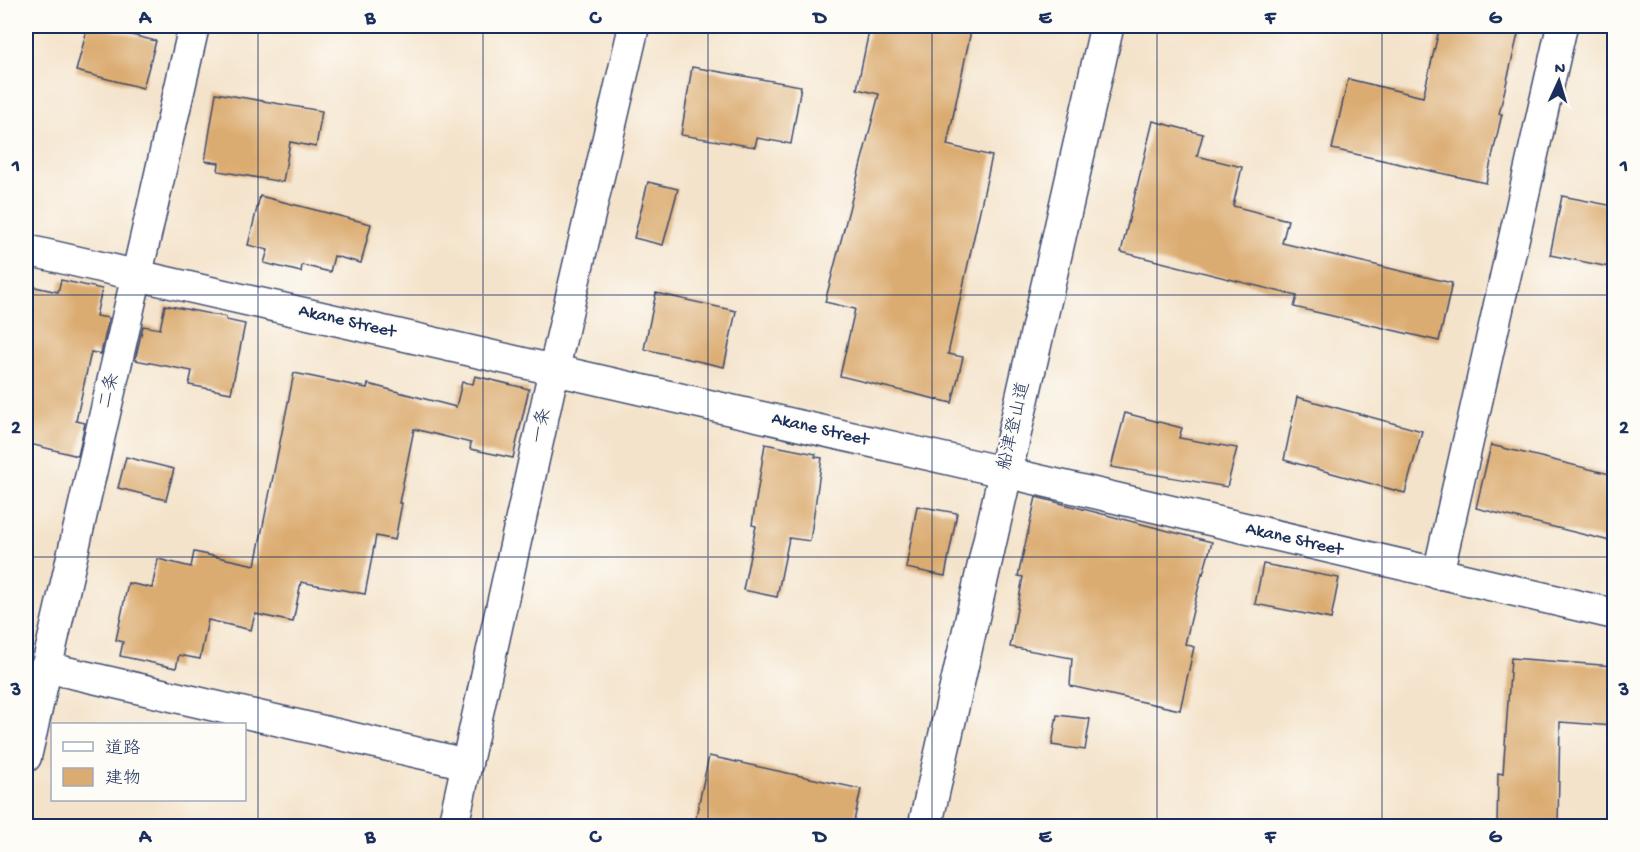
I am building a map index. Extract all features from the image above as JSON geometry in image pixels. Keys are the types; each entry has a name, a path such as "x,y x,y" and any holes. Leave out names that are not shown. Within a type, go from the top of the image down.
{"street":[{"name":"二条","path":"26,757 194,26"},
{"name":"一条","path":"453,826 554,369 634,26"},
{"name":"船津登山道","path":"925,826 1107,26"},
{"path":"1438,574 1562,26"},
{"name":"Akane Street","path":"26,250 1004,472 1614,614"},
{"path":"45,667 467,764"}],"building":[{"path":"88,26 156,41 143,88 76,71"},
{"path":"870,26 972,26 947,145 992,156 948,354 963,357 952,403 840,376 855,309 825,302 879,94 857,89"},
{"path":"1440,26 1520,26 1499,114 1502,114 1486,183 1332,149 1348,79 1423,97"},
{"path":"692,67 801,86 791,144 757,138 755,147 681,135"},
{"path":"216,93 322,111 316,147 290,142 283,182 218,171 219,163 205,161"},
{"path":"1153,121 1203,134 1197,156 1242,167 1233,206 1288,220 1282,243 1452,283 1439,341 1294,307 1297,296 1121,252"},
{"path":"648,182 678,189 663,245 634,238"},
{"path":"260,196 371,224 361,263 334,256 330,272 302,265 301,272 264,263 268,250 248,245"},
{"path":"1562,196 1614,206 1614,268 1550,255"},
{"path":"61,280 102,289 96,316 109,318 101,354 91,352 76,421 85,423 78,456 26,443 26,285 58,292"},
{"path":"656,293 736,311 724,367 644,349"},
{"path":"165,305 226,317 226,320 245,324 231,393 189,385 192,371 135,360 143,326 160,329"},
{"path":"294,373 367,388 368,384 456,407 462,382 473,384 475,376 529,389 513,458 470,449 471,443 414,429 399,503 402,503 395,540 376,536 365,594 301,582 293,622 255,614 251,630 208,620 200,659 179,655 176,668 120,656 123,642 116,640 128,583 152,588 158,559 191,567 194,552 255,565"},
{"path":"1297,397 1422,431 1405,493 1284,460"},
{"path":"1125,413 1182,428 1179,438 1237,448 1227,487 1111,467"},
{"path":"765,444 816,454 815,457 822,458 810,541 789,538 777,597 743,590 756,526 752,525"},
{"path":"1491,445 1614,475 1614,542 1476,508"},
{"path":"126,457 174,469 166,500 118,488"},
{"path":"1036,497 1212,542 1185,644 1194,647 1180,710 1070,686 1072,658 1010,647 1023,577 1018,576"},
{"path":"917,506 957,513 945,576 906,568"},
{"path":"1263,564 1339,578 1331,619 1255,604"},
{"path":"1511,658 1614,666 1614,726 1560,722 1558,826 1497,826 1498,773 1503,774"},
{"path":"1057,715 1090,719 1085,750 1052,745"},
{"path":"709,756 861,789 853,826 694,826"}]}
